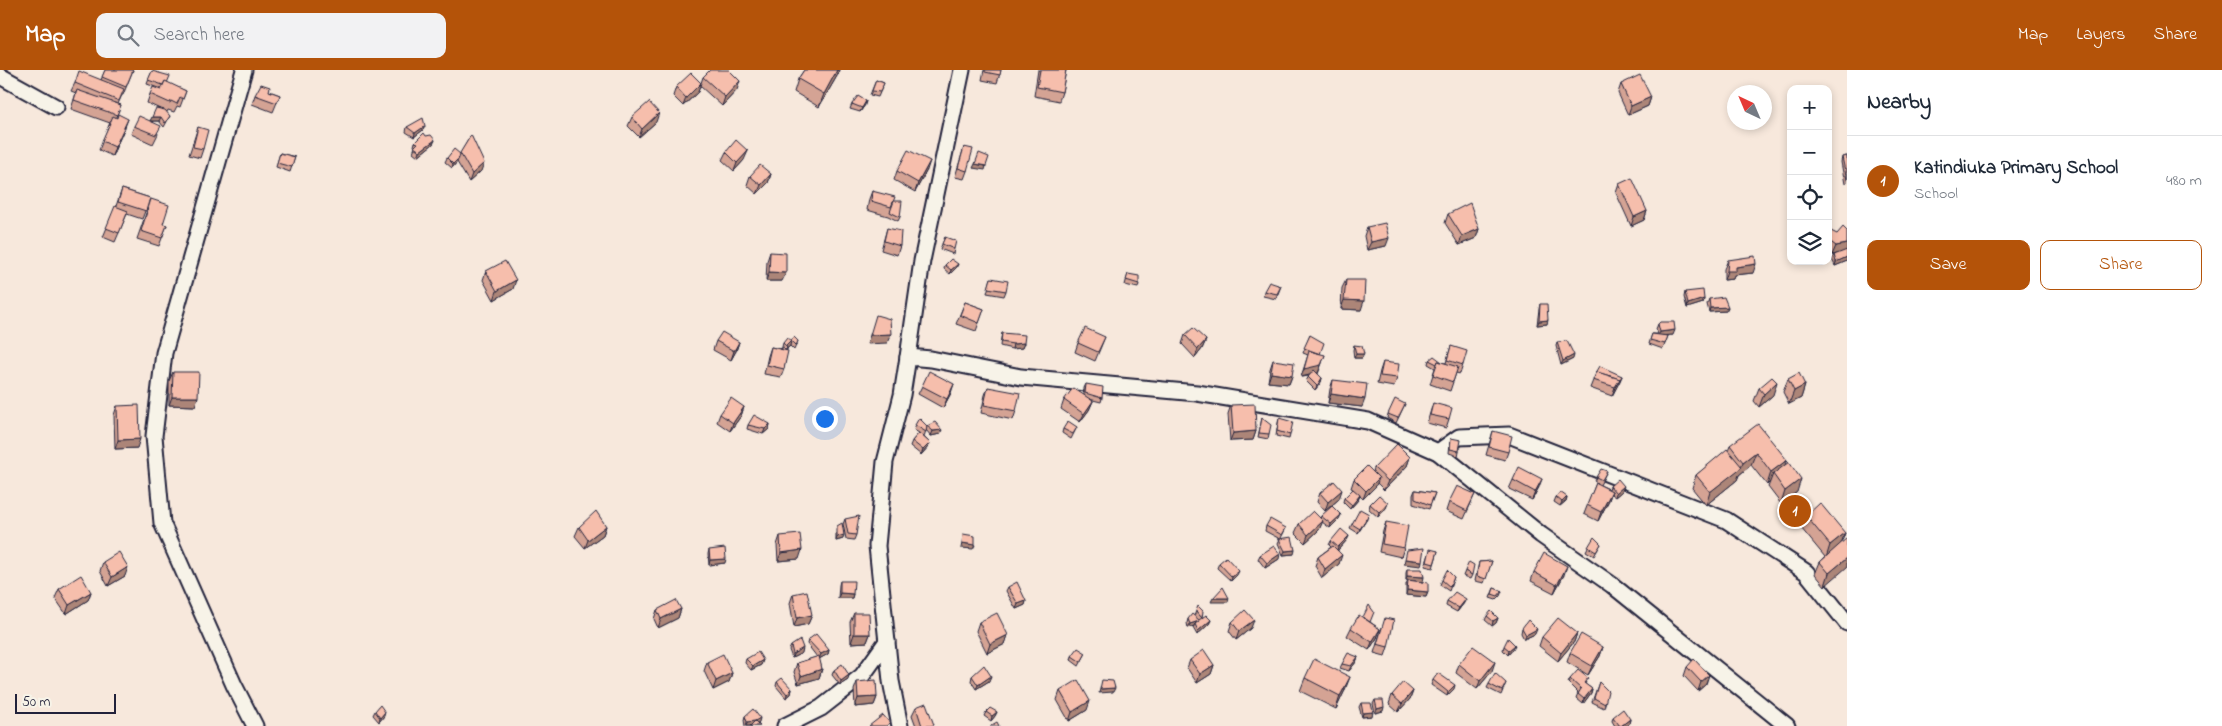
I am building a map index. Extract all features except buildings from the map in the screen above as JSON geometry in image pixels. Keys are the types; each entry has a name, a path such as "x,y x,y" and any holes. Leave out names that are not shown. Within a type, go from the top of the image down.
{"street":[{"path":"244,70 164,353 154,436 162,523 234,685 255,726"},
{"path":"900,726 891,681 877,546 885,462 902,395 922,261 962,70"},
{"path":"0,76 56,107"},
{"path":"908,357 931,359 1021,377 1197,393 1368,421 1438,452 1541,535 1612,585 1787,726"},
{"path":"1438,452 1458,437 1509,435 1726,520 1806,572 1847,623"},
{"path":"785,726 822,708 862,676 887,641"}],"place":[{"name":"Katindiuka Primary School","path":"1795,511"}]}
